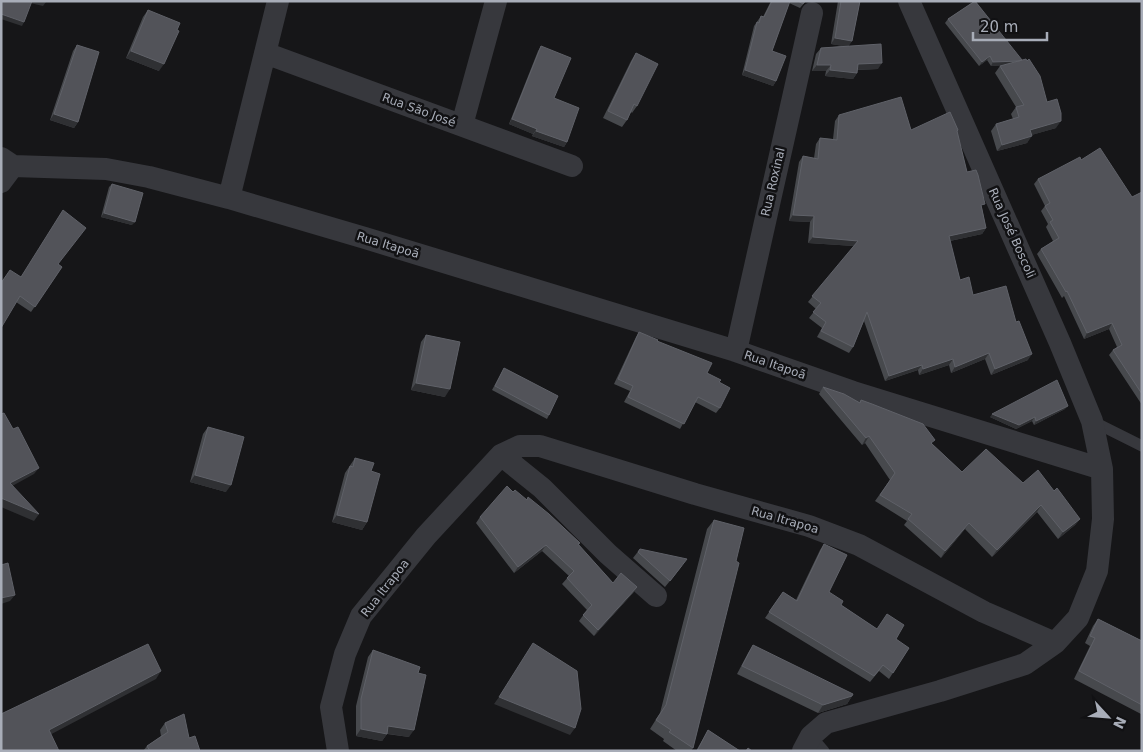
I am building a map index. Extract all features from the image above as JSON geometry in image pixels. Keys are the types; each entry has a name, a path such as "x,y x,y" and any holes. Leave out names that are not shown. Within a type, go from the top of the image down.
{"street":[{"path":"229,198 278,1"},
{"path":"462,126 496,1"},
{"name":"Rua José Boscoli","path":"909,1 1060,343 1092,421 1102,469"},
{"name":"Rua Roxinal","path":"736,351 812,13"},
{"name":"Rua São José","path":"266,53 572,166"},
{"name":"Rua Itapoã","path":"5,169 106,169 149,177 229,198 736,351 853,392 1102,469"},
{"name":"Rua Itrapoa","path":"338,751 331,707 345,654 361,616 426,536 501,455 520,446 540,446 695,494 809,526 860,545 984,612 1055,643"},
{"path":"501,455 542,488 608,554 656,596"},
{"path":"813,746 826,723 940,691 1025,664 1055,643 1078,618 1097,571 1103,519 1102,469"}],"lane":[{"path":"1092,421 1142,446"}],"building":[{"path":"1,1 32,1 24,22 1,14"},
{"path":"772,1 790,1 772,51 786,56 776,81 745,70 757,22 759,23 761,16 764,17"},
{"path":"841,1 860,1 852,41 835,38"},
{"path":"975,1 1022,60 993,62 990,56 982,62 948,19"},
{"path":"148,10 180,23 177,30 179,31 164,64 131,51"},
{"path":"881,44 882,63 858,64 857,73 830,70 831,65 817,65 821,48"},
{"path":"77,45 99,52 78,122 54,114"},
{"path":"541,46 571,58 554,98 579,108 567,142 536,131 537,129 512,119"},
{"path":"636,53 658,64 637,106 634,104 627,120 608,111"},
{"path":"1026,59 1027,61 1029,59 1040,76 1047,102 1057,99 1061,121 1030,130 1032,136 1002,145 996,124 1019,117 1016,107 1024,105 1000,66"},
{"path":"901,97 911,130 950,112 958,130 967,172 976,170 985,204 981,205 986,228 949,236 960,280 969,277 973,295 1006,286 1016,322 1019,321 1032,354 995,369 989,353 955,367 953,359 923,369 922,365 889,376 867,312 853,347 821,331 826,322 813,312 821,303 812,296 858,241 813,237 814,216 793,215 803,156 818,159 820,138 837,140 839,115"},
{"path":"1100,148 1132,197 1142,192 1142,394 1113,350 1122,345 1112,323 1087,333 1067,291 1041,249 1059,238 1050,222 1053,220 1045,206 1050,203 1038,179 1080,157 1081,160"},
{"path":"112,184 143,193 135,222 104,213"},
{"path":"63,210 86,228 58,264 62,267 35,307 20,296 1,328 1,283 10,270 21,277"},
{"path":"639,332 712,363 707,373 721,380 719,382 730,388 720,408 698,397 684,424 628,397 633,386 618,379"},
{"path":"426,335 460,342 450,389 416,383"},
{"path":"504,368 558,396 549,415 495,386"},
{"path":"1057,380 1068,406 1036,421 1035,417 1019,425 992,414"},
{"path":"823,387 844,394 860,403 861,400 923,424 935,440 931,443 962,472 986,449 1023,483 1038,470 1054,491 1057,488 1080,519 1063,532 1041,505 997,550 969,523 945,551 908,519 912,514 880,495 895,473 869,436 866,438"},
{"path":"4,413 13,429 18,427 39,468 10,483 39,514 1,498 1,414"},
{"path":"208,427 244,437 231,485 195,475"},
{"path":"355,458 374,463 371,471 380,474 367,522 337,515 350,466 353,467"},
{"path":"507,486 527,500 528,497 549,514 580,543 578,544 613,583 621,573 637,587 598,630 583,615 592,605 567,578 574,571 546,545 518,567 480,517"},
{"path":"714,520 744,528 736,561 739,563 693,748 669,732 671,730 656,720 666,705"},
{"path":"824,544 847,555 829,592 843,601 841,605 877,629 887,614 904,625 896,639 909,648 893,673 883,665 874,676 769,612 783,592 797,601"},
{"path":"640,549 687,559 670,581 638,552"},
{"path":"8,563 15,595 1,598 1,565"},
{"path":"1098,619 1142,641 1142,705 1079,671 1095,638 1090,636"},
{"path":"533,643 577,671 581,709 575,728 499,697"},
{"path":"148,644 161,671 49,730 59,751 1,751 1,714"},
{"path":"753,645 853,694 852,696 823,705 742,666"},
{"path":"373,650 420,667 418,673 426,675 414,730 388,726 387,734 361,729 361,699"},
{"path":"184,714 189,738 195,736 200,751 150,751 147,746 168,732 165,723"},
{"path":"708,730 740,751 697,751"}]}
